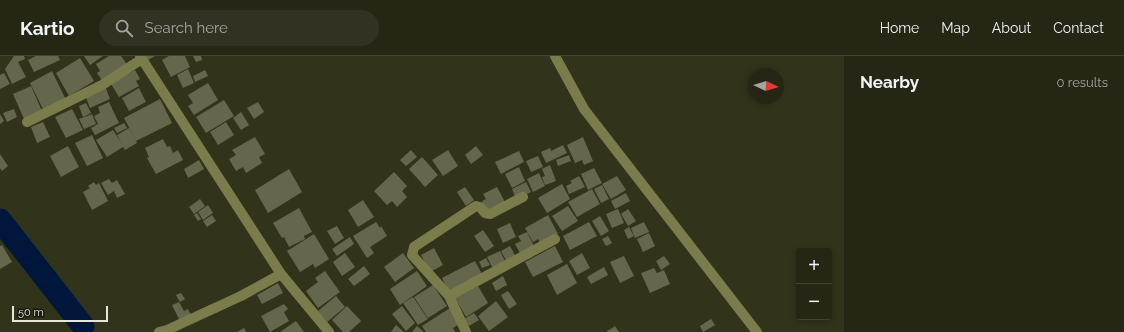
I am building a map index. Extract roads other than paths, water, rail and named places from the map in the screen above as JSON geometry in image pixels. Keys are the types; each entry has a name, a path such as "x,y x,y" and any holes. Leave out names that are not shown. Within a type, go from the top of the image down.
{"street":[{"path":"555,56 584,109 757,332"},
{"path":"28,122 102,85 141,57 282,274 329,332"},
{"path":"466,332 450,296 412,255 414,247 476,206 480,206 485,213 490,214 523,197"},
{"path":"450,296 556,240"},
{"path":"159,332 167,330 241,296 282,274"}],"waterway":[{"path":"0,220 83,326"}]}
